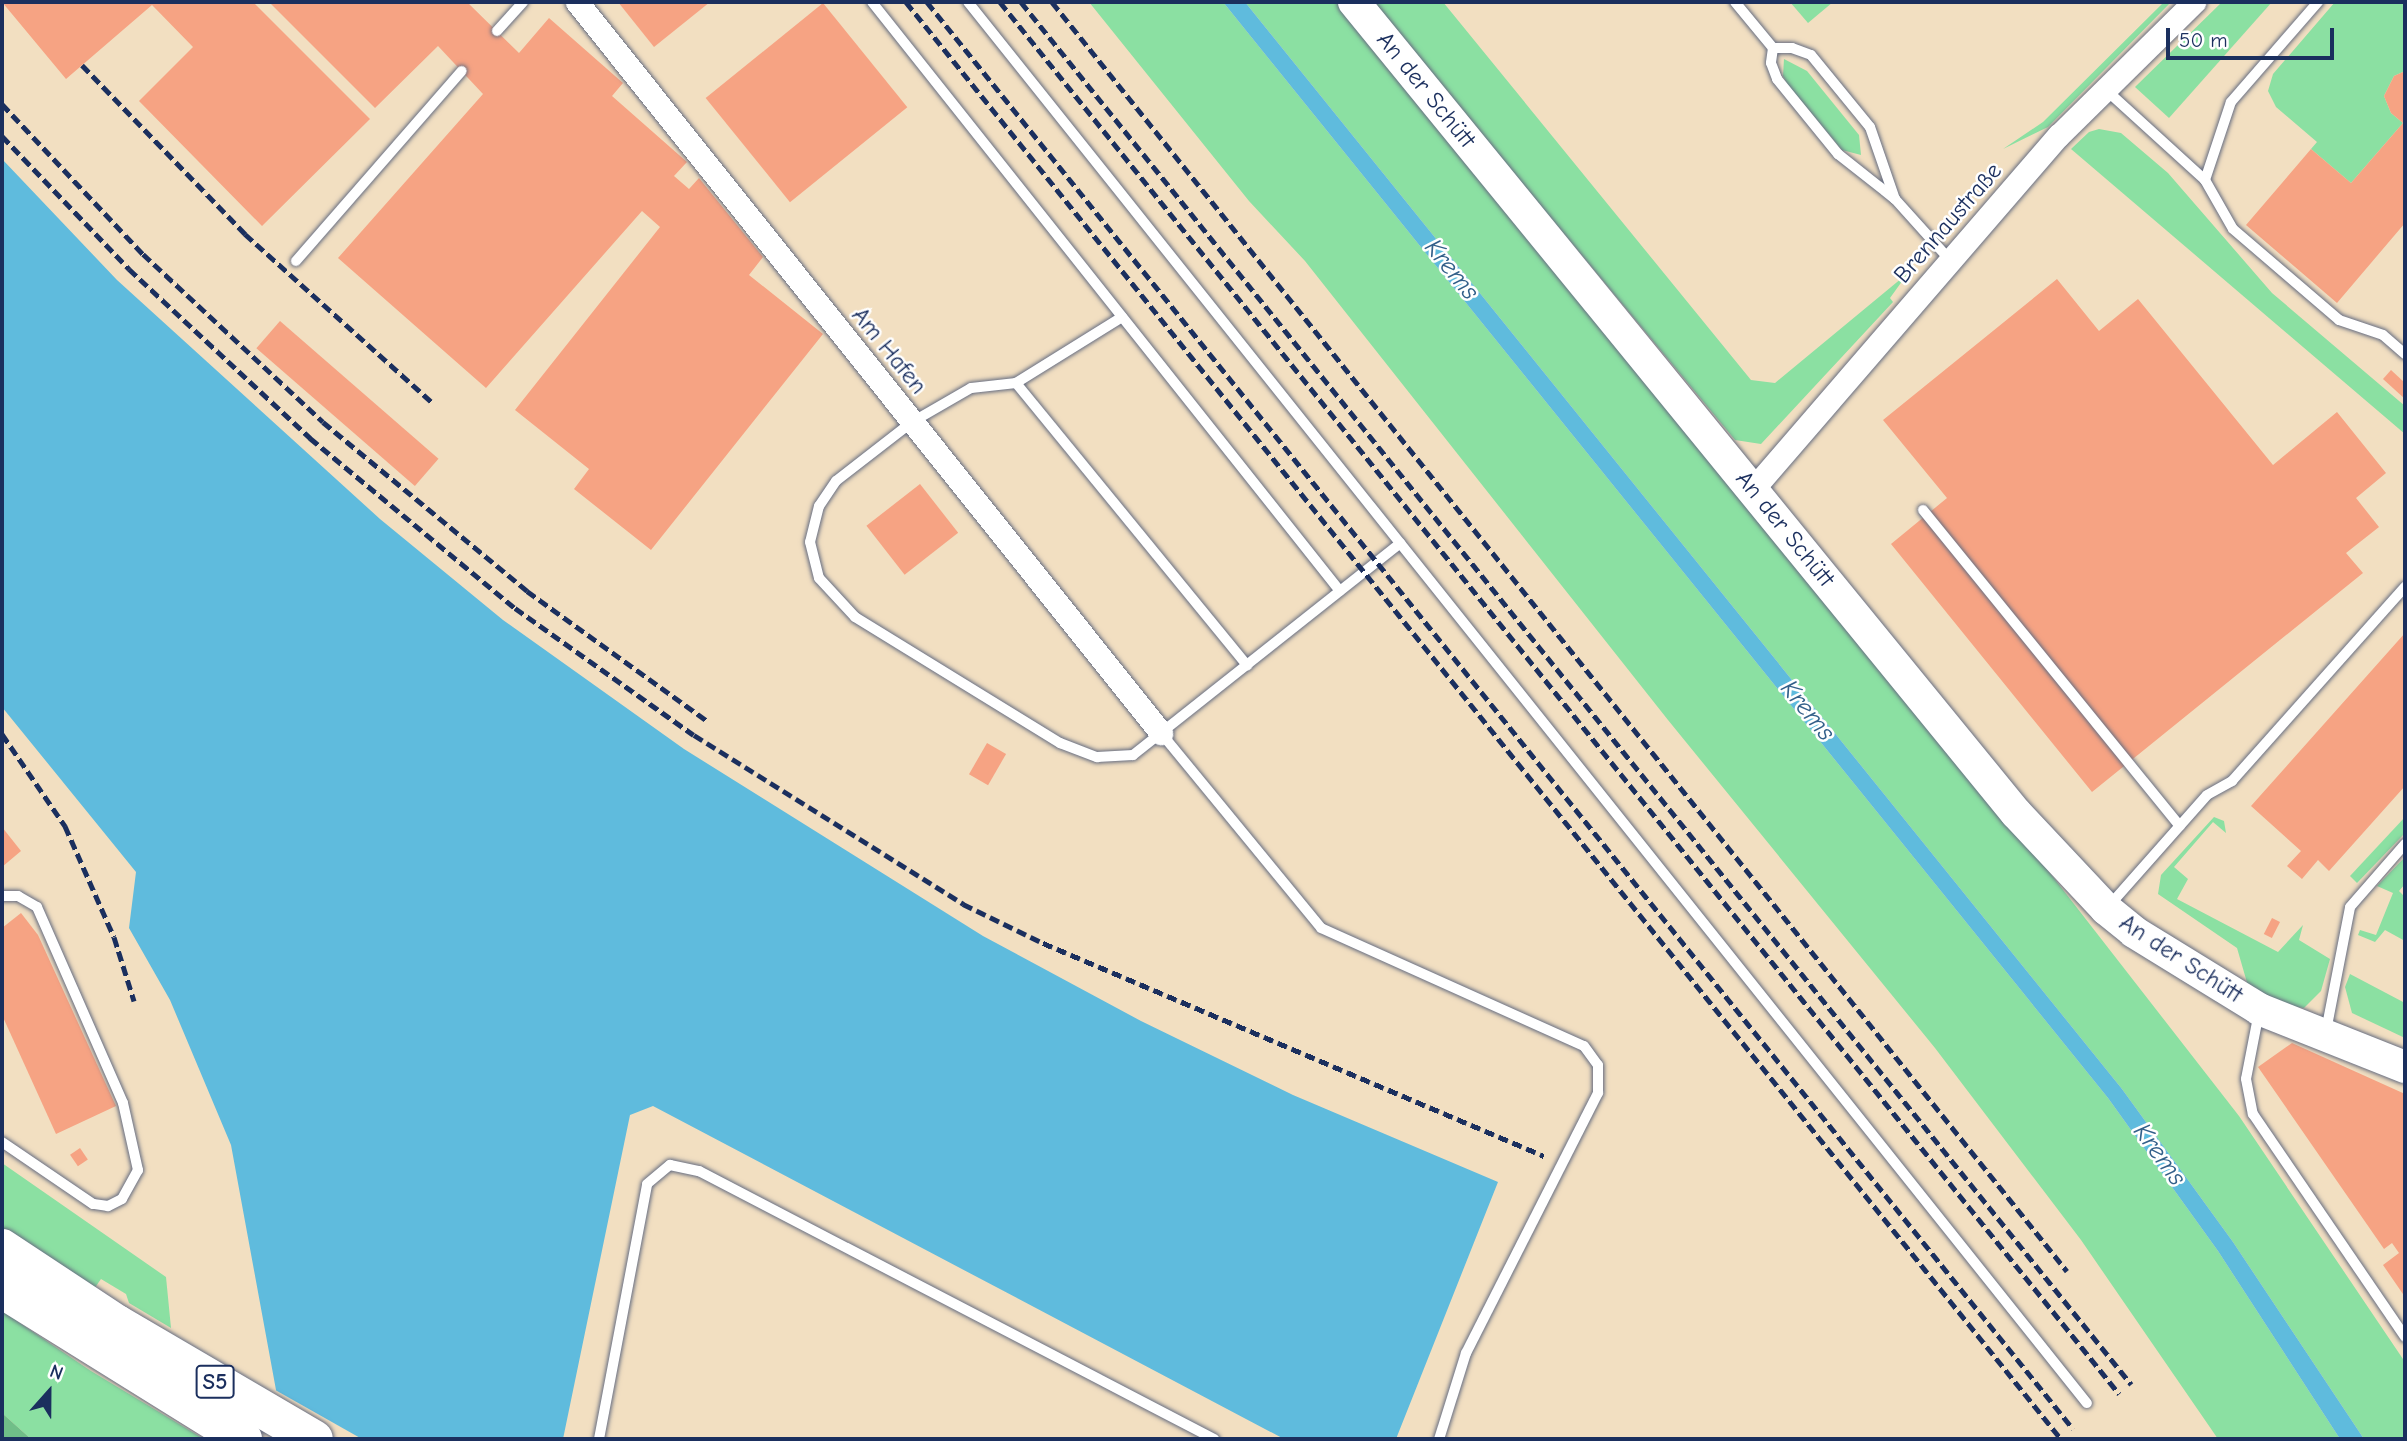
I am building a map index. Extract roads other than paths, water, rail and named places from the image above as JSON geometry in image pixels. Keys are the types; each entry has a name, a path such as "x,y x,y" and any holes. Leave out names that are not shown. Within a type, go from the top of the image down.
{"highway":[{"name":"S5","path":"2,1248 109,1338 243,1439"},
{"name":"S5","path":"2,1289 109,1338 314,1439"}],"street":[{"name":"Am Hafen","path":"577,2 1161,733"},
{"name":"An der Schütt","path":"1354,2 2016,813 2106,909 2134,932 2259,1009 2405,1067"},
{"name":"Brennaustraße","path":"1754,489 1950,259 2105,89 2194,2"}],"lane":[{"path":"497,31 523,2"},
{"path":"872,2 1340,591"},
{"path":"968,2 2087,1403"},
{"path":"1735,2 1773,48 1771,63 1785,90 1838,154 1895,199 1950,259"},
{"path":"2205,180 2231,102 2318,2"},
{"path":"1773,48 1792,48 1811,55 1851,102 1870,127 1895,199"},
{"path":"296,261 462,71"},
{"path":"2105,89 2205,180 2233,229 2339,320 2383,335 2405,354"},
{"path":"1122,317 1016,383 971,388 912,422 836,481 818,506 810,542 819,578 855,617 1060,743 1097,757 1133,755 1400,543"},
{"path":"1016,383 1247,665"},
{"path":"1923,510 2180,825"},
{"path":"2106,909 2207,795 2232,781 2405,587"},
{"path":"1161,733 1321,928 1584,1046 1598,1066 1598,1093 1466,1353 1439,1439"},
{"path":"2325,1035 2350,907 2405,844"},
{"path":"2,896 18,897 37,907 123,1103 138,1170 122,1199 108,1206 93,1204 2,1142"},
{"name":"An der Schütt","path":"2259,1009 2246,1079 2253,1114 2405,1336"},
{"path":"599,1439 647,1184 670,1166 699,1171 1214,1439"}],"water":[{"name":"Krems","path":"1223,2 1245,2 2122,1089 2233,1242 2364,1439 2340,1439 2218,1251 2108,1098"},
{"path":"2,159 117,280 380,519 503,620 684,749 983,936 1141,1021 1293,1095 1498,1182 1396,1439 1284,1439 653,1106 630,1115 563,1439 285,1439 231,1145 170,1000 129,928 136,872 2,707"}],"railway":[{"path":"906,2 2061,1439"},
{"path":"927,2 2073,1429"},
{"path":"1000,2 2119,1394"},
{"path":"1021,2 2131,1384"},
{"path":"1052,2 2067,1271"},
{"path":"82,65 245,234 434,404"},
{"path":"2,104 143,254 323,422 527,591 706,720"},
{"path":"2,136 129,269 310,438 515,608 694,735 963,904 1043,943 1544,1156"},
{"path":"2,734 65,826 114,937 134,1001"}]}
